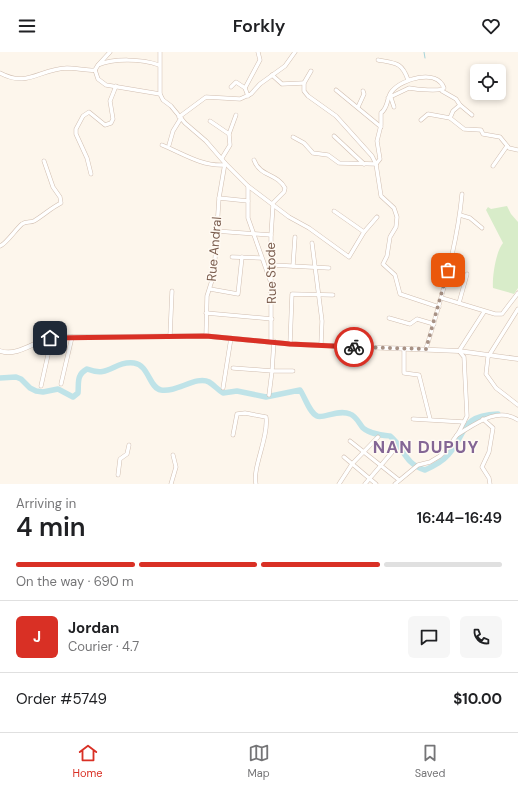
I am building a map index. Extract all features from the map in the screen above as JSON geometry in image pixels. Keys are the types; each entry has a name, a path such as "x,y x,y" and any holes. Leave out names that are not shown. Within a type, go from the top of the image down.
{"street":[{"path":"110,52 98,65 96,70 98,79 102,83 160,94"},
{"path":"160,52 160,94 163,100 171,106 180,118 222,158 224,164 272,205 288,217 309,228 350,257 364,232 378,217"},
{"path":"245,88 260,60 258,52"},
{"path":"170,145 173,131 180,118 206,97 240,99 248,96 285,66 295,52"},
{"path":"98,65 108,60 148,62 159,65"},
{"path":"378,60 400,65 405,70 408,80"},
{"path":"0,73 9,79 18,80 58,69 96,70"},
{"path":"311,71 304,83 304,90 308,96 336,116 372,156 376,164 379,187 382,196 394,208 398,222 390,237 387,256 383,264 395,275 400,294 439,307"},
{"path":"272,75 282,84 304,83"},
{"path":"376,164 380,159 377,141 381,127 381,113 385,110 394,88 408,80 424,76 430,77 443,85 444,88 442,90"},
{"path":"231,87 236,82 245,88 248,96"},
{"path":"91,174 87,158 78,140 76,129 83,116 88,112 105,125 111,123 110,101 116,86"},
{"path":"390,98 409,88 417,90 442,90 456,100 472,115"},
{"path":"336,90 358,107 373,122 381,127"},
{"path":"358,107 364,94 363,91"},
{"path":"390,98 394,107"},
{"path":"450,118 453,111 460,105"},
{"path":"421,120 428,114 450,118 464,128 481,130 483,134 500,137 507,146 518,150"},
{"path":"222,158 230,145 229,134 236,115"},
{"path":"210,121 229,134"},
{"path":"334,136 364,164"},
{"path":"293,137 304,143 314,153 328,154 339,164 376,164"},
{"path":"162,145 210,166 224,164"},
{"path":"493,166 507,146"},
{"path":"254,160 260,171 274,177 282,183 286,190 272,205"},
{"path":"0,246 4,244 10,235 23,223 32,222 44,212 61,204 60,197 53,187 44,161"},
{"name":"Rue Andral","path":"206,336 207,296 214,274 219,198 224,164"},
{"path":"248,186 248,218 261,258 272,282"},
{"path":"426,349 442,298 460,216 462,194"},
{"path":"219,198 248,201"},
{"name":"Rue Stode","path":"269,395 272,371 272,205"},
{"path":"334,211 364,232"},
{"path":"460,216 470,218 482,228"},
{"path":"216,231 271,235"},
{"path":"293,266 295,237"},
{"path":"312,243 322,321 321,344"},
{"path":"232,257 261,258"},
{"path":"210,289 238,294 242,257"},
{"path":"272,264 329,268"},
{"path":"459,303 467,274"},
{"path":"170,336 172,291"},
{"path":"442,298 484,312 502,314 518,293"},
{"path":"290,344 292,294 334,295"},
{"path":"518,309 488,357 486,374 496,388 518,405"},
{"path":"506,310 515,314"},
{"path":"459,351 484,312"},
{"path":"206,313 272,319"},
{"path":"389,318 410,324 417,319 434,324"},
{"path":"0,351 5,353 18,352 30,345 51,337 206,336 272,341 290,344 321,344 459,351 518,359"},
{"path":"41,386 51,337"},
{"path":"61,384 72,337"},
{"path":"223,388 231,338"},
{"path":"404,349 404,373 419,375 430,419"},
{"path":"395,484 418,465 430,462 440,456 456,436 467,416 467,387 464,357 459,351"},
{"path":"233,368 293,371"},
{"path":"233,435 237,414 248,413 266,417 263,445 255,476 256,484"},
{"path":"456,436 483,419 504,416 518,420"},
{"path":"413,420 430,419 464,422"},
{"path":"483,419 491,425 493,432 489,452 482,467 489,478 490,484"},
{"path":"338,484 352,464 378,437"},
{"path":"350,441 399,480"},
{"path":"118,474 120,459 127,454 129,445"},
{"path":"364,484 394,450"},
{"path":"171,484 176,464 174,455"},
{"path":"344,457 376,484"}],"green space":[{"path":"507,206 511,214 518,222 518,288 514,294 493,288 495,264 498,252 503,243 486,210 488,207 491,209"}],"waterway":[{"path":"424,52 425,58"},
{"path":"0,378 16,377 21,379 30,388 36,391 43,392 58,389 73,397 78,393 78,383 83,371 87,369 101,372 121,364 134,363 143,368 154,385 161,390 173,389 192,382 204,380 211,383 223,393 237,391 266,397 300,390 309,408 317,416 320,417 336,413 352,415 363,428 369,432 390,436 395,440 408,460 425,470 438,464 448,455 470,422 485,415 498,414"}],"way so far":[{"path":"354,347 426,349 442,298 448,270"}],"district":[{"name":"NAN DUPUY","path":"426,447"}],"route":[{"path":"50,338 63,336 206,336 274,341 290,344 321,344 354,347"}]}
